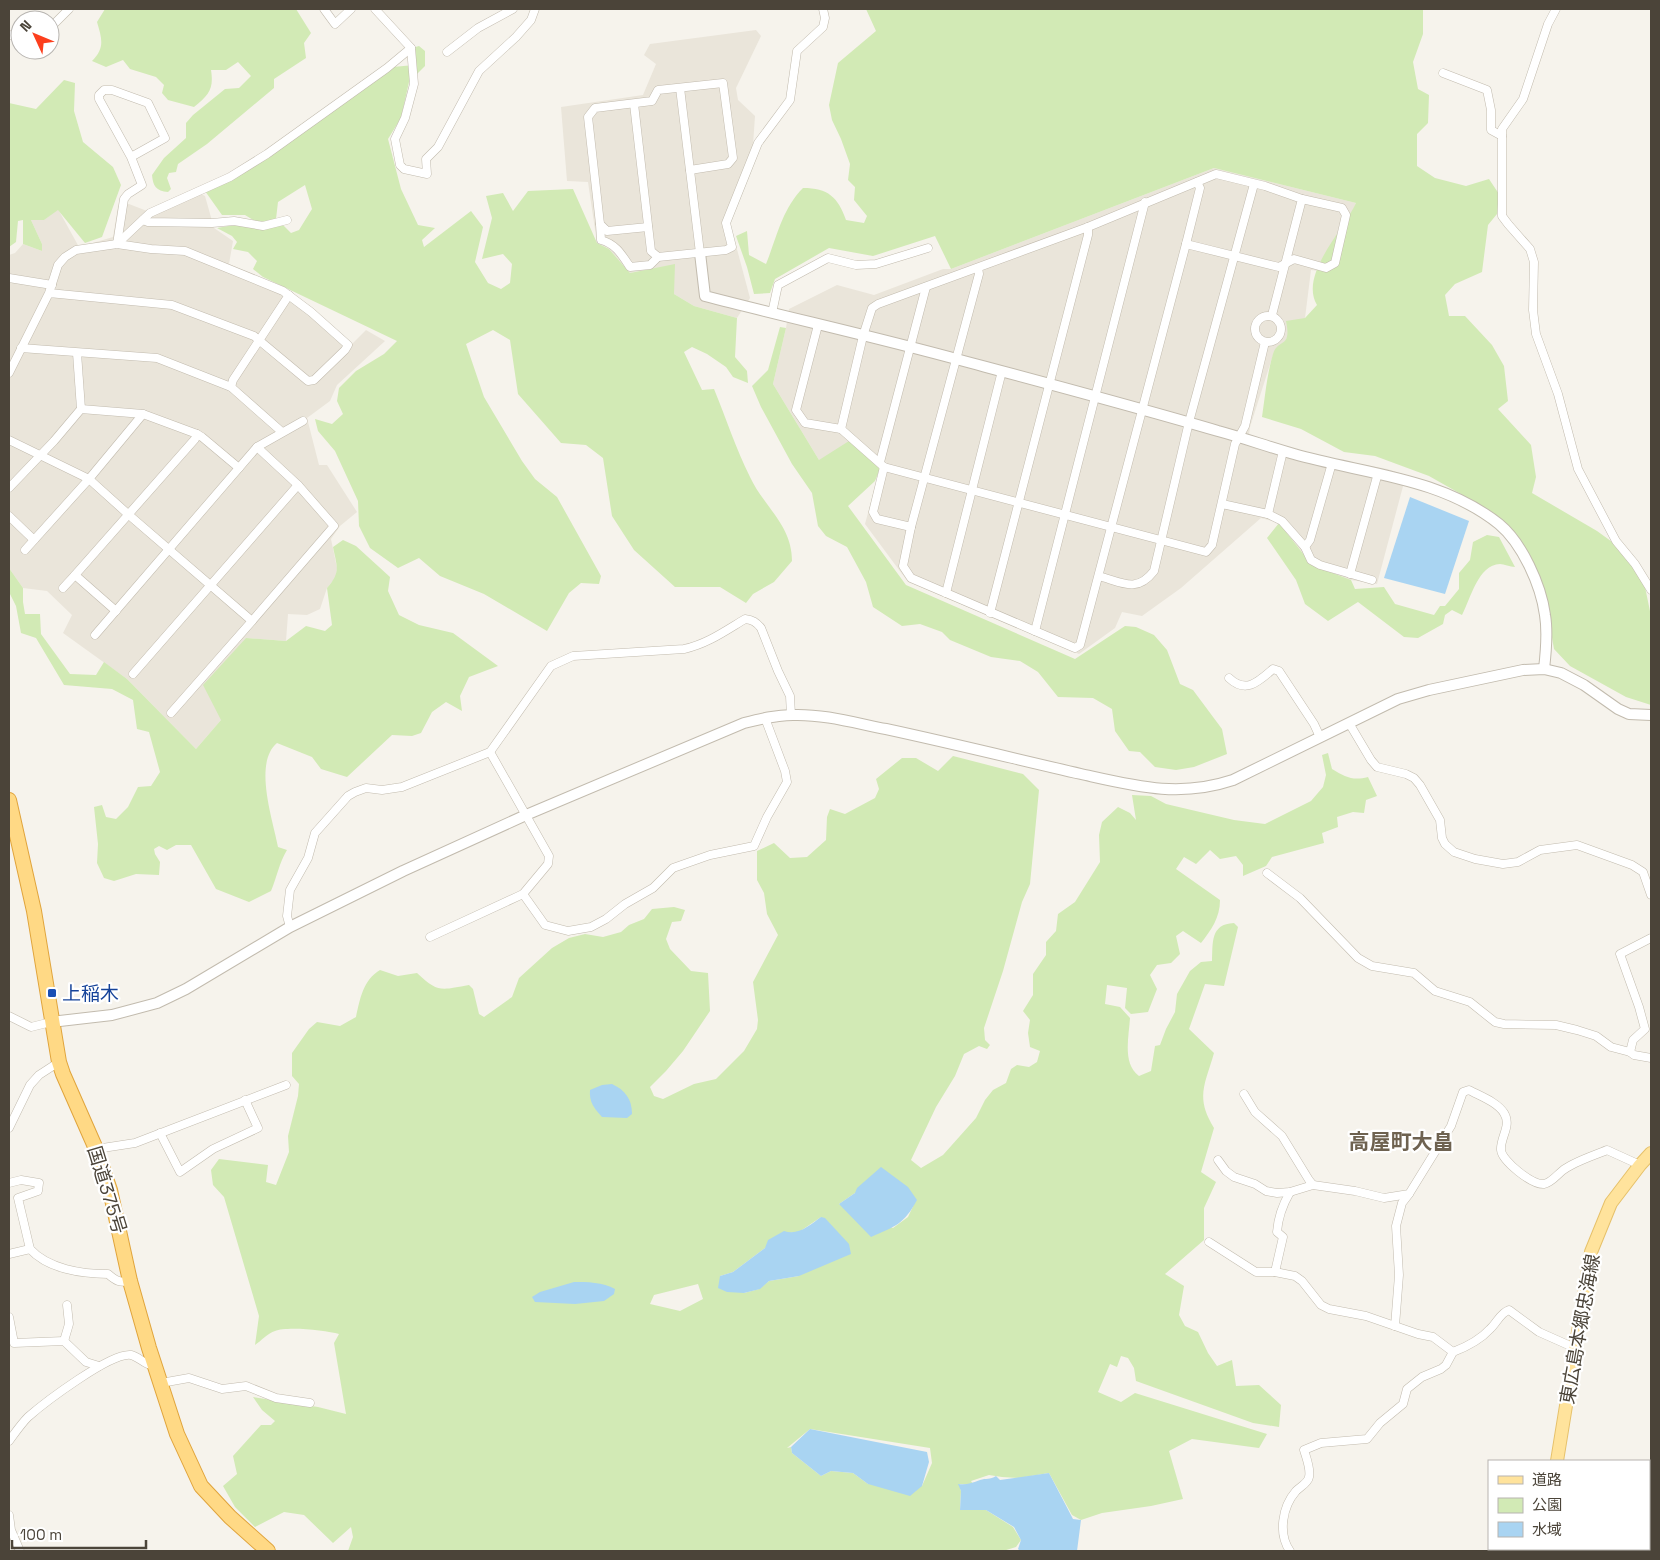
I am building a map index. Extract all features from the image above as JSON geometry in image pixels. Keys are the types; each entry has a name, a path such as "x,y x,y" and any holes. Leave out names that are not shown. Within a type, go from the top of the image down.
{"highway":[{"name":"国道375号","path":"9,800 34,911 59,1062 96,1148 110,1190 130,1281 149,1348 177,1434 201,1486 230,1517 268,1551"}],"main road":[{"name":"東広島本郷忠海線","path":"1557,1460 1591,1252 1611,1203 1651,1153"}],"street":[{"path":"60,18 69,9"},
{"path":"324,9 335,24 351,9"},
{"path":"375,9 411,48 414,84 405,118 395,139 400,165 404,170 427,174 426,160 438,147 479,71 516,37 531,20 535,9"},
{"path":"447,52 478,28 513,9"},
{"path":"690,170 728,164 733,158 723,83 658,90 652,101 595,108 588,117 601,240 610,242 619,250 630,267 650,265 658,257 726,250 732,247 726,223 758,143 790,100 798,51 823,26 825,18 823,9"},
{"path":"1556,9 1548,24 1523,99 1502,129 1502,216 1530,249 1534,262 1533,310 1536,334 1558,394 1578,469 1616,541 1635,564 1651,590"},
{"path":"117,244 150,213 194,195 230,177 267,154 387,68 411,48"},
{"path":"1444,73 1487,90 1491,110 1491,130 1502,136"},
{"path":"680,88 705,296 957,359 1190,422 1283,451 1378,472 1452,495 1485,514 1501,526 1511,537 1530,566 1545,614 1544,669"},
{"path":"117,244 124,199 142,185 130,157 99,99 99,95 104,90 112,90 148,103 165,138 130,157"},
{"path":"634,104 651,251 658,257"},
{"path":"841,429 863,336 872,308 878,304 1088,227 1216,174 1265,186 1302,199 1342,208 1346,215 1334,263 1326,268 1294,259 1279,267 1186,244"},
{"path":"978,268 957,359 902,566 911,578 1075,648 1080,645 1112,527 1200,188 1197,182"},
{"path":"1099,576 1129,584 1140,584 1148,579 1154,571 1190,422 1254,184"},
{"path":"1272,316 1302,199"},
{"path":"1035,631 1145,202"},
{"path":"143,220 148,222 212,223 234,221 263,226 287,220"},
{"path":"600,224 607,231 648,227"},
{"path":"990,613 1088,235 1088,227"},
{"path":"9,373 49,293 58,264 64,257 76,250 117,244 185,251 289,294 348,345 314,380 308,381 260,340 172,305 49,293"},
{"path":"772,313 778,285 828,258 856,266 876,264 928,248"},
{"path":"9,278 52,284"},
{"path":"911,527 877,518 873,512 882,464 926,287"},
{"path":"231,388 233,380 289,294"},
{"path":"1272,316 1280,322 1282,332 1275,340 1265,342 1257,335 1255,325 1262,317 1272,316"},
{"path":"818,325 796,410 805,423 841,429 882,464 1018,503 1206,552 1212,545 1235,444 1245,426 1265,342"},
{"path":"21,348 157,358 231,388 282,432"},
{"path":"9,488 54,441 81,409 77,353"},
{"path":"946,593 1002,371"},
{"path":"81,409 143,414 202,437 238,468"},
{"path":"25,550 89,479 143,414"},
{"path":"95,635 257,447 303,421"},
{"path":"63,588 195,439 196,434"},
{"path":"9,440 89,479 252,621"},
{"path":"171,713 334,526 298,485 257,447"},
{"path":"1268,514 1283,451"},
{"path":"1305,547 1310,540 1332,463"},
{"path":"1350,574 1378,472"},
{"path":"133,674 298,485"},
{"path":"1222,504 1268,514 1282,521 1305,547 1311,560 1372,580"},
{"path":"9,516 34,540"},
{"path":"75,575 116,611"},
{"path":"290,927 287,916 290,890 308,858 315,833 348,796 366,788 382,790 402,787 490,752 503,736 539,680 551,666 559,661 573,656 690,648 710,640 745,619 757,623 761,628 790,696 792,715"},
{"path":"1229,678 1235,684 1244,686 1254,684 1272,669 1279,670 1314,724 1320,737"},
{"path":"9,1016 31,1028 51,1022 112,1015 157,1003 186,989 290,927 403,871 526,815 744,723 765,718 792,715 829,718 922,737 1135,786 1192,790 1213,787 1233,780 1398,700 1429,690 1523,670 1544,669 1561,673 1584,685 1628,714 1651,716"},
{"path":"524,894 546,925 568,931 591,927 653,888 674,868 710,855 754,846 766,817 787,782 785,771 765,718"},
{"path":"1349,723 1377,767 1406,774 1414,778 1440,820 1442,838 1454,852 1475,859 1503,864 1518,862 1540,850 1578,845 1632,865 1643,872 1651,895"},
{"path":"430,937 524,894 549,861 549,856 490,752"},
{"path":"1267,873 1300,898 1358,958 1372,966 1414,973 1435,991 1470,1002 1495,1022 1504,1024 1556,1025 1596,1036 1611,1047 1630,1052 1634,1055 1651,1058"},
{"path":"1630,1052 1633,1040 1645,1029 1620,954 1651,938"},
{"path":"9,1128 30,1085 39,1075 59,1062"},
{"path":"96,1148 135,1143 286,1085"},
{"path":"1395,1326 1398,1275 1396,1226 1402,1203 1451,1126 1463,1092 1469,1090 1499,1107 1505,1114 1507,1123 1501,1149 1502,1154 1521,1174 1533,1182 1543,1184 1549,1182 1569,1166 1607,1150 1640,1165"},
{"path":"1244,1094 1255,1112 1282,1136 1308,1180 1314,1185"},
{"path":"160,1134 180,1172 213,1149 258,1128 245,1100"},
{"path":"1218,1160 1226,1171 1234,1177 1255,1184 1266,1191 1277,1193 1290,1192 1314,1185 1355,1191 1384,1198 1409,1194"},
{"path":"9,1183 21,1180 39,1183 38,1192 18,1198 30,1250 34,1255 61,1267 90,1274 108,1274 116,1281 122,1283 130,1281"},
{"path":"1275,1272 1283,1237 1277,1232 1278,1221 1281,1208 1290,1192"},
{"path":"1209,1242 1256,1272 1275,1272 1295,1276 1302,1281 1321,1305 1329,1310 1366,1316 1433,1337 1453,1352"},
{"path":"9,1254 30,1250"},
{"path":"64,1341 69,1324 67,1305"},
{"path":"1290,1551 1287,1547 1282,1527 1289,1501 1295,1492 1308,1480 1310,1475 1304,1450 1321,1443 1367,1439 1380,1424 1403,1404 1407,1389 1422,1377 1441,1369 1446,1365 1453,1352 1465,1348 1490,1330 1504,1312 1509,1310 1539,1332 1575,1348"},
{"path":"9,1317 14,1343 64,1341 86,1362 99,1366"},
{"path":"9,1441 26,1419 43,1404 99,1366 118,1357 131,1355 150,1366 155,1365"},
{"path":"161,1383 189,1378 222,1389 246,1386 276,1398 310,1403"},
{"path":"9,1515 11,1530 20,1551"}],"shaded area":[{"path":"756,30 761,36 736,88 738,100 755,116 753,145 722,223 730,223 750,298 737,318 694,306 674,294 674,265 630,273 609,249 597,243 588,182 567,181 561,107 643,95 656,64 644,55 650,44"},
{"path":"1214,168 1356,203 1327,272 1311,270 1305,318 1274,352 1249,435 1297,452 1387,469 1406,475 1377,584 1351,580 1312,565 1279,523 1261,518 1181,588 1142,616 1122,612 1115,628 1079,654 908,582 865,524 880,469 819,460 773,384 789,309 837,285 874,295 943,269 951,269"},
{"path":"193,190 205,196 214,228 233,241 229,264 291,292 352,344 366,330 385,341 337,385 330,401 307,418 319,465 327,465 357,512 340,526 331,539 337,568 336,577 327,588 320,609 307,615 288,614 286,641 246,638 221,720 196,749 127,679 63,633 72,615 47,591 23,588 9,568 9,255 15,253 23,244 42,251 42,244 31,220 44,220 58,209 79,247 113,237 118,206 129,204 147,211"}],"green space":[{"path":"105,9 296,9 311,33 304,43 306,58 274,79 274,88 207,144 178,164 176,172 169,173 167,178 171,189 168,192 156,187 152,175 164,158 186,138 186,123 225,89 239,88 251,76 238,62 226,70 211,70 211,87 207,95 194,107 168,100 162,93 164,85 156,77 130,69 123,60 106,67 92,61 101,47 97,22"},
{"path":"866,9 1423,9 1423,34 1413,62 1418,89 1429,95 1428,123 1417,134 1417,166 1435,178 1466,186 1489,179 1499,194 1497,214 1488,225 1482,272 1455,284 1445,295 1449,316 1465,316 1492,345 1504,366 1508,401 1498,409 1531,445 1536,477 1532,493 1597,531 1626,552 1645,587 1651,616 1651,705 1626,697 1570,666 1554,649 1543,587 1528,552 1507,525 1489,510 1429,476 1375,456 1344,452 1301,429 1262,417 1273,354 1275,349 1286,340 1287,336 1286,321 1305,318 1317,305 1313,293 1318,267 1356,203 1214,168 951,269 935,236 873,256 829,248 775,279 770,293 754,294 736,236 747,231 749,255 766,264 785,214 803,188 812,188 831,195 839,205 846,220 864,223 867,216 854,200 855,187 848,180 850,164 832,120 829,105 838,63 876,31"},
{"path":"419,46 425,51 425,66 409,82 401,118 388,139 401,189 418,225 435,228 422,240 424,247 471,211 483,227 475,262 488,283 501,289 510,283 512,264 503,254 482,259 492,218 486,196 503,193 513,211 528,191 573,189 597,243 609,249 630,273 675,264 674,294 694,306 737,318 735,357 747,371 748,383 733,377 726,367 707,354 692,347 684,352 702,390 714,389 750,477 782,527 791,548 792,561 774,582 753,594 746,603 720,587 675,587 634,550 612,516 603,458 586,445 561,443 518,394 510,340 493,330 466,344 484,397 522,461 535,479 557,497 601,576 599,584 581,583 569,593 547,631 484,594 440,576 419,558 398,568 370,548 359,526 358,501 335,451 318,431 315,419 332,424 343,414 337,401 339,388 356,371 384,354 397,341 263,277 253,269 257,261 248,252 233,249 237,242 232,236 217,228 240,224 264,230 282,224 291,233 299,230 312,209 305,185 278,202 276,219 258,223 245,215 222,215 205,191 393,67 414,65 412,48"},
{"path":"64,80 75,83 74,111 83,142 113,167 121,185 102,237 85,243 58,210 44,220 31,220 42,244 42,251 23,244 23,220 18,221 16,242 9,247 9,103 36,109"},
{"path":"780,327 786,328 773,384 819,460 849,441 880,469 875,481 848,506 906,585 1075,659 1125,626 1136,627 1154,635 1167,650 1180,684 1193,690 1222,729 1227,754 1194,767 1176,770 1155,767 1140,752 1129,751 1115,731 1112,709 1093,698 1058,697 1038,672 1020,661 991,657 950,640 942,632 920,624 902,626 873,607 866,582 847,547 826,536 818,526 812,493 792,464 761,407 752,386 768,370"},
{"path":"1279,523 1312,565 1351,580 1355,589 1384,587 1395,604 1434,615 1440,606 1445,606 1459,589 1459,573 1470,560 1473,542 1487,535 1499,537 1515,567 1500,564 1492,566 1486,570 1476,584 1462,615 1452,610 1445,615 1443,624 1418,638 1404,637 1358,602 1328,621 1305,604 1296,580 1267,538"},
{"path":"343,540 356,546 390,577 388,591 399,615 419,625 453,633 498,666 469,677 460,696 462,711 446,702 432,712 421,733 412,736 392,735 347,777 321,769 312,757 277,743 270,752 266,764 265,778 269,808 278,847 287,850 271,891 249,902 216,889 191,845 176,845 167,850 159,846 154,849 160,862 159,875 136,874 114,881 104,878 97,863 98,844 94,807 102,805 106,817 116,819 128,807 138,787 151,786 160,772 149,732 137,729 133,700 112,689 64,685 36,638 21,633 16,606 9,592 9,568 23,588 25,614 40,614 41,634 70,674 96,675 104,662 127,679 196,749 221,720 203,685 246,638 286,641 306,626 325,631 332,625 327,588 334,578 337,569 333,547"},
{"path":"1328,753 1332,769 1349,778 1368,777 1377,796 1366,800 1364,813 1353,812 1337,817 1338,827 1322,833 1324,843 1272,857 1266,866 1243,876 1243,865 1236,856 1220,859 1210,850 1196,864 1184,857 1176,869 1220,900 1220,906 1214,923 1201,943 1183,931 1176,936 1180,954 1171,963 1157,965 1150,975 1157,989 1148,1012 1131,1014 1125,1008 1127,988 1107,985 1105,1004 1120,1007 1130,1018 1128,1057 1134,1071 1139,1076 1151,1071 1155,1046 1160,1045 1175,1012 1177,994 1190,971 1201,962 1212,961 1214,936 1221,927 1234,923 1238,927 1224,986 1205,984 1189,1029 1214,1053 1205,1083 1203,1099 1208,1117 1214,1128 1201,1172 1216,1182 1204,1208 1204,1240 1165,1274 1184,1286 1179,1315 1185,1326 1198,1332 1208,1353 1217,1366 1232,1360 1236,1386 1259,1385 1281,1405 1279,1427 1253,1423 1136,1381 1134,1368 1128,1358 1121,1356 1117,1367 1110,1364 1098,1392 1121,1402 1135,1393 1267,1434 1259,1448 1192,1439 1169,1451 1183,1499 1102,1513 1081,1520 1072,1515 1049,1473 1019,1478 989,1475 971,1481 973,1484 959,1484 961,1491 960,1510 986,1510 1013,1527 1021,1540 1016,1547 1003,1551 348,1551 353,1537 351,1527 333,1543 304,1515 284,1512 255,1527 235,1507 223,1486 237,1474 233,1456 261,1425 271,1425 275,1421 262,1410 253,1397 318,1407 346,1414 334,1343 339,1334 306,1329 280,1330 270,1333 255,1345 259,1316 224,1197 213,1185 211,1170 219,1159 268,1165 266,1182 276,1185 289,1152 288,1136 298,1096 299,1084 292,1076 292,1053 309,1029 317,1022 340,1026 356,1017 366,985 374,974 380,970 398,976 417,973 435,987 446,989 469,985 473,989 479,1014 484,1017 512,997 519,978 552,948 569,938 585,934 603,937 621,932 629,925 644,919 652,909 674,907 685,910 681,921 672,922 666,939 670,949 691,971 708,973 710,1011 683,1051 650,1087 654,1096 663,1099 694,1084 716,1079 744,1051 757,1029 758,1020 753,982 778,935 767,914 764,893 757,880 757,851 774,843 790,858 807,857 826,840 827,817 830,809 845,814 875,798 879,789 876,779 902,758 916,758 938,771 953,756 1023,774 1039,790 1030,884 1022,902 1003,971 984,1028 985,1040 990,1045 987,1049 979,1046 964,1054 955,1076 936,1107 911,1160 921,1168 943,1155 976,1118 985,1100 993,1090 1006,1083 1011,1069 1017,1065 1029,1067 1037,1062 1040,1051 1030,1047 1028,1033 1030,1020 1023,1011 1033,995 1033,974 1046,955 1046,942 1056,931 1058,914 1075,902 1100,862 1099,835 1102,822 1118,807 1130,813 1136,820 1132,795 1151,796 1166,804 1234,820 1265,824 1311,801 1323,787 1326,775 1322,755","holes":["855,1193 916,1200 908,1217 893,1228 839,1204","821,1217 799,1276 769,1281 759,1289 744,1293 720,1276 733,1272 765,1248 790,1233 799,1232","698,1284 703,1299 680,1311 650,1304 654,1295","810,1429 930,1448 932,1463 922,1486 868,1484 853,1473 831,1471 821,1476 792,1453 791,1447 787,1448"]}],"water":[{"path":"1410,497 1469,521 1445,594 1384,578"},
{"path":"612,1084 621,1089 629,1099 632,1114 627,1118 602,1117 593,1105 590,1098 590,1090 602,1085"},
{"path":"881,1167 908,1187 917,1200 908,1214 899,1223 871,1237 839,1204 855,1193 857,1188"},
{"path":"821,1217 825,1218 849,1244 851,1254 799,1276 769,1281 760,1289 744,1293 727,1292 718,1288 720,1276 733,1272 765,1248 768,1240 784,1231 794,1232 804,1229"},
{"path":"574,1282 590,1282 605,1285 615,1289 614,1294 604,1301 575,1304 535,1302 532,1297 540,1292"},
{"path":"810,1429 927,1452 929,1462 922,1486 910,1496 868,1484 853,1473 831,1471 821,1476 792,1453 791,1447"},
{"path":"1049,1473 1073,1519 1081,1520 1077,1551 1020,1551 1018,1549 1021,1540 1014,1527 986,1510 960,1510 961,1491 958,1484 969,1484 996,1476 1000,1480"}],"place":[{"name":"上稲木","path":"52,993"}],"district":[{"name":"高屋町大畠","path":"1401,1141"}]}
